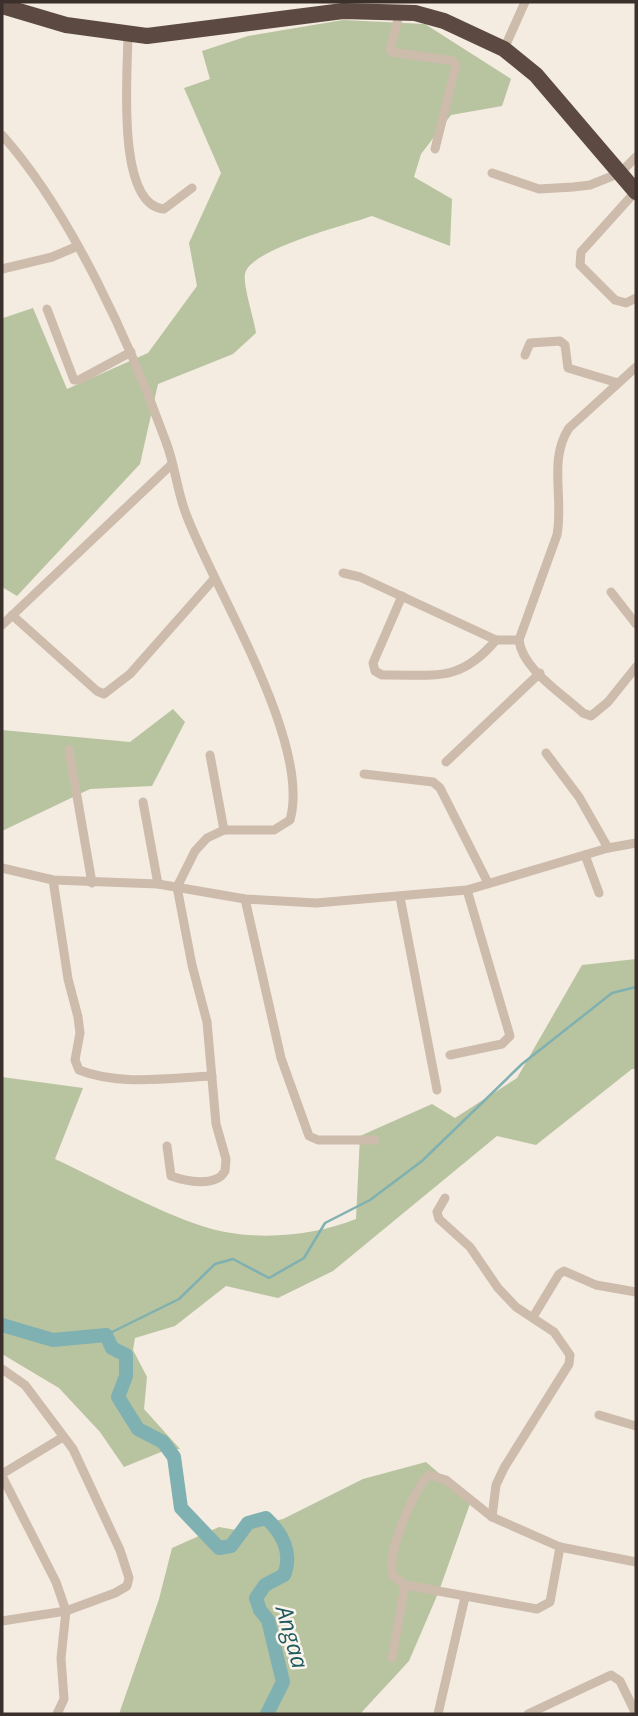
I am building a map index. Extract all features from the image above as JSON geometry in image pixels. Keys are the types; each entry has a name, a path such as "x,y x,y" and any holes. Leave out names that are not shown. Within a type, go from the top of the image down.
{"highway":[{"path":"2,6 66,25 147,36 191,33 343,11 400,12 444,21 504,49 536,75 636,192"}],"street":[{"path":"504,49 525,2"},
{"path":"400,12 390,49 392,52 453,61 456,65 435,149"},
{"path":"128,34 127,130 135,178 144,197 157,208 164,209 192,188"},
{"path":"2,135 29,169 78,246 131,352 173,464 185,512 214,579 262,676 289,766 293,809 290,821 274,830 224,830 207,838 195,851 177,887 191,965 207,1022 216,1124 226,1160 222,1177 187,1181 171,1175 167,1146"},
{"path":"492,173 540,189 590,185 620,173 636,157"},
{"path":"636,192 581,252 579,259 580,265 615,300 626,303 636,298"},
{"path":"2,269 52,257 78,246"},
{"path":"47,309 74,380 79,380 131,352"},
{"path":"525,355 530,343 560,341 565,345 568,368 618,383"},
{"path":"636,366 569,428 562,438 556,453 560,519 557,535 519,640 520,650 540,673 583,713 591,716 608,702 636,667"},
{"path":"2,625 173,464"},
{"path":"343,573 360,577 496,640 519,640"},
{"path":"12,615 97,691 104,694 130,674 214,579"},
{"path":"611,592 636,624"},
{"path":"402,596 373,663 375,671 382,675 459,672 484,655 496,640"},
{"path":"446,762 540,673"},
{"path":"69,750 92,883"},
{"path":"546,753 579,797 608,848"},
{"path":"210,755 224,830"},
{"path":"364,774 433,782 440,788 488,883"},
{"path":"143,802 158,884"},
{"path":"2,868 52,880 158,884 246,899 316,903 467,890 608,848 636,843"},
{"path":"585,855 599,893"},
{"path":"52,880 68,979 78,1017 80,1033 75,1060 79,1070 125,1078 212,1076"},
{"path":"450,1055 502,1044 510,1036 467,890"},
{"path":"400,897 438,1090"},
{"path":"246,899 281,1058 309,1136 318,1140 375,1140"},
{"path":"445,1198 437,1212 439,1219 470,1247 498,1288 516,1307 554,1332 570,1351 569,1364 496,1485 492,1517"},
{"path":"533,1317 559,1274 564,1271 596,1285 636,1292"},
{"path":"2,1369 25,1385 73,1449 120,1550 129,1578 127,1586 115,1593 66,1611 2,1621"},
{"path":"599,1415 636,1426"},
{"path":"57,1714 64,1699 61,1658 66,1611 56,1582 2,1475 63,1437"},
{"path":"560,1548 550,1602 544,1607 531,1609 405,1585 393,1576 391,1562 413,1497 420,1482 429,1475 446,1480 492,1517 560,1548 636,1562"},
{"path":"392,1658 405,1585"},
{"path":"438,1714 465,1597"},
{"path":"528,1714 611,1675 620,1681 636,1714"}],"green space":[{"path":"343,20 425,24 511,79 502,106 451,115 421,154 414,177 452,199 450,246 372,216 280,247 251,265 245,274 245,280 256,333 233,354 158,384 140,464 17,596 2,587 3,318 33,308 67,389 148,353 197,286 189,243 221,173 184,88 210,79 202,51 248,36"},
{"path":"173,709 185,722 152,786 90,789 2,831 2,730 130,742"},
{"path":"636,959 636,1069 632,1069 536,1145 497,1136 333,1271 278,1298 226,1286 175,1326 135,1338 133,1350 147,1377 144,1409 180,1449 166,1450 124,1467 100,1432 59,1388 2,1354 2,1077 83,1088 55,1159 128,1195 184,1220 220,1231 260,1236 320,1230 356,1219 360,1136 432,1104 455,1118 517,1078 582,965"},
{"path":"426,1462 471,1501 439,1591 409,1661 360,1714 119,1714 159,1599 172,1548 219,1527 236,1530 283,1519 363,1479"}],"waterway":[{"path":"106,1335 179,1299 215,1264 233,1259 269,1278 304,1258 325,1223 370,1200 422,1161 522,1064 612,993 636,987"},
{"name":"Angaa","path":"2,1325 53,1340 106,1335 112,1348 126,1355 126,1376 118,1397 138,1429 163,1442 174,1457 181,1508 219,1548 231,1546 248,1523 266,1518 277,1530 286,1551 284,1575 265,1585 256,1598 260,1610 268,1620 283,1682 267,1714"}]}
